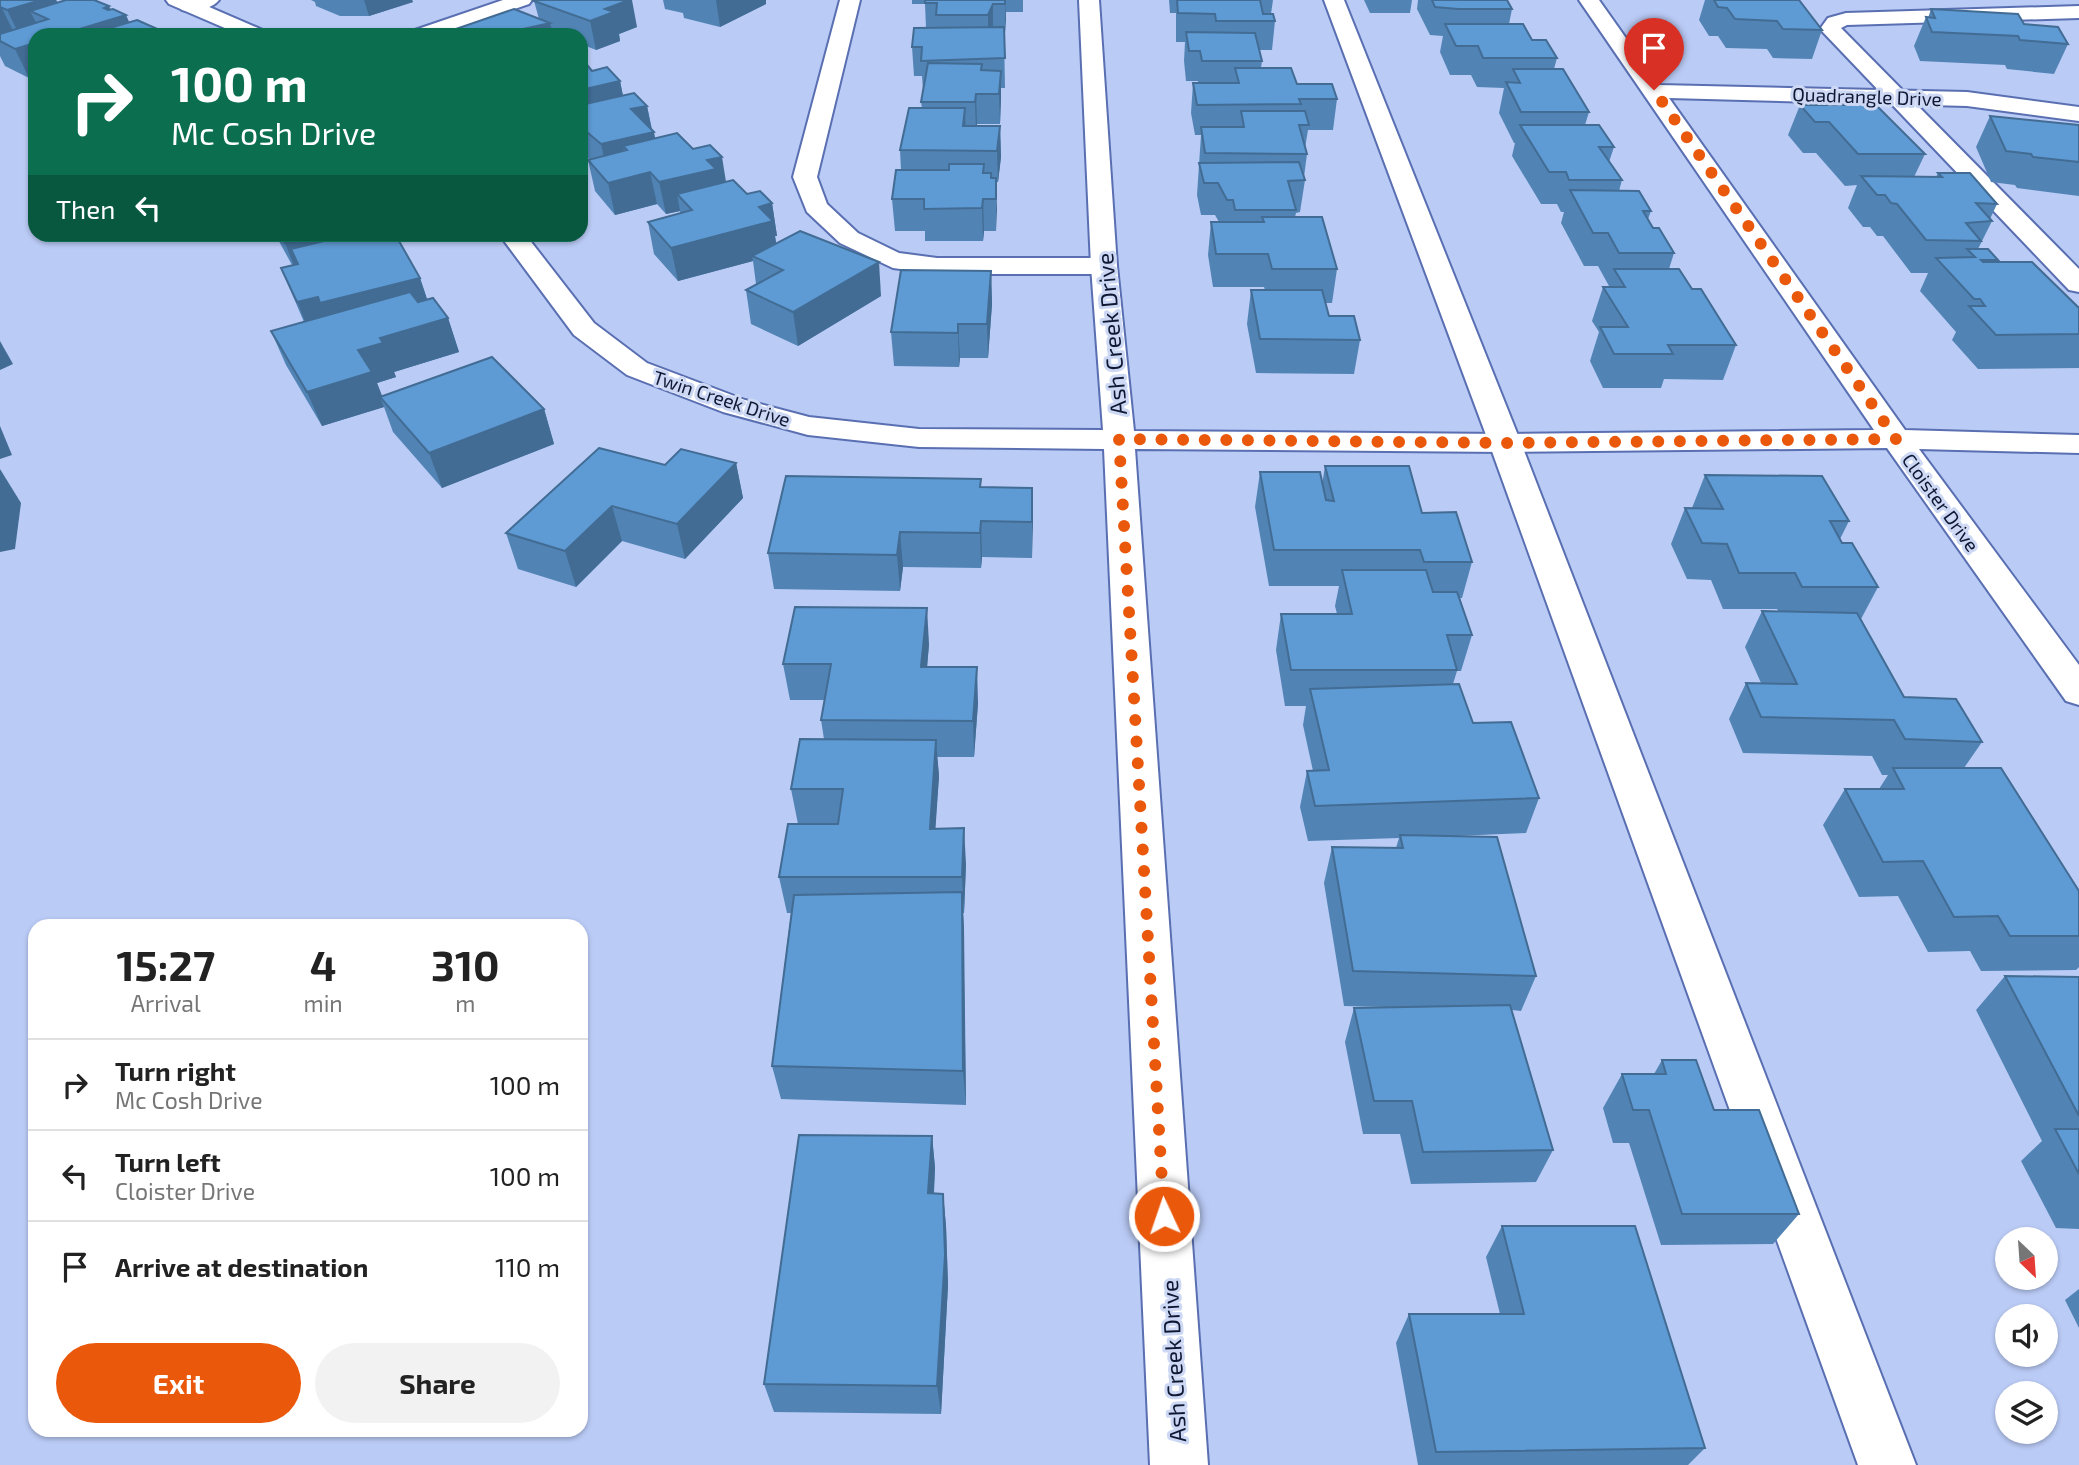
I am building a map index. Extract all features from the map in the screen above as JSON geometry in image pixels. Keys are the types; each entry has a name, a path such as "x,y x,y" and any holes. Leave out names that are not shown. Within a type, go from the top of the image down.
{"street":[{"path":"182,3 209,0"},
{"path":"440,28 522,0"},
{"path":"850,0 805,177 816,207 849,238 893,260 937,266 1104,266"},
{"name":"Ash Creek Drive","path":"1089,0 1104,266 1119,439 1179,1465"},
{"path":"1334,0 1505,443 1887,1465"},
{"name":"Cloister Drive","path":"1589,0 1896,439 2079,692"},
{"path":"182,3 241,28"},
{"path":"2079,12 1846,19 1835,22 1830,29 2079,284"},
{"name":"Quadrangle Drive","path":"1654,90 1967,99 2079,114"},
{"name":"Twin Creek Drive","path":"517,242 584,329 638,369 734,405 808,426 919,438 1505,443 1896,439 2079,444"},
{"path":"2039,243 2079,247"}],"building":[{"path":"0,0 41,0 7,10 0,7"},
{"path":"66,0 94,0 109,6 104,8 108,10 113,9 126,15 83,28 28,28 28,45 15,49 0,41 0,34 48,19 30,11"},
{"path":"629,0 605,9 614,12 590,21 534,1"},
{"path":"925,0 1005,0 1005,4 993,4 988,15 936,15 937,3 925,3"},
{"path":"1177,0 1260,0 1263,14 1273,14 1275,21 1216,21 1215,14 1178,13"},
{"path":"1432,0 1507,0 1512,9 1435,7"},
{"path":"1714,0 1799,0 1822,30 1783,29 1777,21 1735,19 1727,8 1718,7"},
{"path":"514,9 550,23 528,28 459,28"},
{"path":"1931,9 2018,14 2024,24 2058,27 2068,44 2020,40 2018,36 1932,32 1926,17 1935,18"},
{"path":"137,20 155,28 110,28"},
{"path":"1445,24 1523,24 1532,40 1546,40 1557,58 1483,58 1478,46 1456,46"},
{"path":"1004,27 1005,58 921,61 922,47 912,47 914,28"},
{"path":"1186,32 1255,33 1262,61 1202,61 1200,51 1189,51"},
{"path":"928,63 982,64 981,70 1001,71 999,94 976,94 975,102 921,102"},
{"path":"588,66 592,71 607,67 620,81 588,88"},
{"path":"1235,68 1291,68 1297,84 1332,84 1337,99 1299,99 1301,104 1197,105 1193,83 1239,83"},
{"path":"1513,69 1563,69 1589,112 1521,112 1506,82 1520,83"},
{"path":"634,93 647,106 631,109 654,132 601,144 588,133 588,103"},
{"path":"1800,105 1876,105 1925,154 1858,154 1829,122 1815,122"},
{"path":"909,108 965,108 963,126 1000,126 997,151 900,150"},
{"path":"1241,111 1305,111 1309,125 1299,125 1307,154 1205,153 1201,127 1244,127"},
{"path":"1990,116 2079,125 2079,162 2006,151"},
{"path":"1520,125 1599,125 1614,147 1599,147 1622,180 1569,180 1566,172 1549,172"},
{"path":"677,133 693,149 710,145 722,157 707,160 716,169 659,182 650,172 608,183 588,160 627,150 623,146"},
{"path":"1299,162 1305,180 1288,181 1296,210 1235,210 1233,200 1227,200 1218,183 1204,183 1199,163"},
{"path":"949,164 984,164 983,173 991,173 991,178 996,178 996,199 983,199 982,208 924,209 924,199 892,199 896,170 949,170"},
{"path":"1938,173 1970,173 1997,204 1976,203 1992,221 1966,223 1981,241 1926,240 1897,204 1891,203 1885,195 1877,195 1861,176 1942,177"},
{"path":"733,180 747,194 760,191 772,203 759,207 773,221 671,248 648,222 692,210 677,194"},
{"path":"1570,190 1639,191 1651,211 1643,211 1653,228 1659,228 1674,253 1619,253 1608,233 1593,233"},
{"path":"1262,217 1322,217 1337,269 1272,269 1268,254 1216,254 1211,222 1264,222"},
{"path":"800,231 879,262 793,312 746,290 783,270 752,256"},
{"path":"320,242 400,242 420,278 320,303 318,297 297,302 281,268 298,264 291,249"},
{"path":"1967,249 1988,249 1998,260 1981,260 1983,262 2032,262 2079,308 2079,334 1996,335 1969,306 1985,306 1980,299 1974,299 1936,258 1975,257"},
{"path":"1614,269 1679,269 1692,289 1701,289 1736,345 1668,345 1673,354 1614,354 1600,327 1628,327 1603,287 1625,287"},
{"path":"901,270 991,271 987,324 958,324 958,333 891,332"},
{"path":"1251,290 1322,290 1329,316 1354,316 1360,340 1260,339"},
{"path":"410,292 418,302 433,298 448,318 380,338 383,343 358,350 372,372 307,392 271,331"},
{"path":"492,357 544,409 429,453 380,397"},
{"path":"599,448 665,465 681,449 736,463 677,524 612,506 565,551 506,533"},
{"path":"1325,466 1409,466 1422,513 1456,512 1472,562 1424,562 1420,550 1274,550 1260,472 1320,472 1326,500 1334,501"},
{"path":"1705,475 1822,476 1849,521 1830,521 1842,543 1852,543 1878,587 1802,587 1795,573 1739,573 1727,544 1702,543 1685,508 1723,509"},
{"path":"786,476 981,479 980,487 1032,488 1032,522 981,521 980,533 900,532 897,555 768,553"},
{"path":"1342,570 1426,570 1433,592 1457,592 1472,635 1447,635 1457,670 1291,670 1281,614 1352,614"},
{"path":"795,607 927,608 921,667 977,667 973,721 821,720 831,664 783,664"},
{"path":"1762,611 1857,613 1904,697 1956,699 1982,742 1905,739 1894,720 1761,717 1746,683 1797,684"},
{"path":"1459,684 1473,723 1511,722 1539,798 1315,806 1307,771 1329,770 1310,689"},
{"path":"800,739 936,740 930,829 964,828 962,877 779,877 788,824 838,824 843,789 791,789"},
{"path":"1893,768 2001,768 2079,891 2079,936 2010,936 1998,916 1954,917 1923,861 1883,862 1845,789 1904,789"},
{"path":"1400,835 1497,837 1536,976 1353,971 1332,847 1403,848"},
{"path":"962,892 963,1071 772,1066 794,895"},
{"path":"2005,976 2079,977 2079,1116"},
{"path":"1510,1005 1553,1150 1423,1152 1412,1101 1374,1101 1354,1008"},
{"path":"1662,1060 1696,1060 1714,1110 1759,1110 1799,1214 1682,1214 1649,1110 1633,1110 1622,1074 1666,1074"},
{"path":"2055,1129 2079,1129 2079,1174"},
{"path":"799,1135 932,1136 928,1193 943,1194 945,1255 937,1386 764,1384"},
{"path":"1502,1226 1635,1226 1705,1448 1436,1452 1409,1314 1524,1314"}],"route":[{"path":"1164,1216 1119,439 1505,443 1896,439 1654,90"}]}
